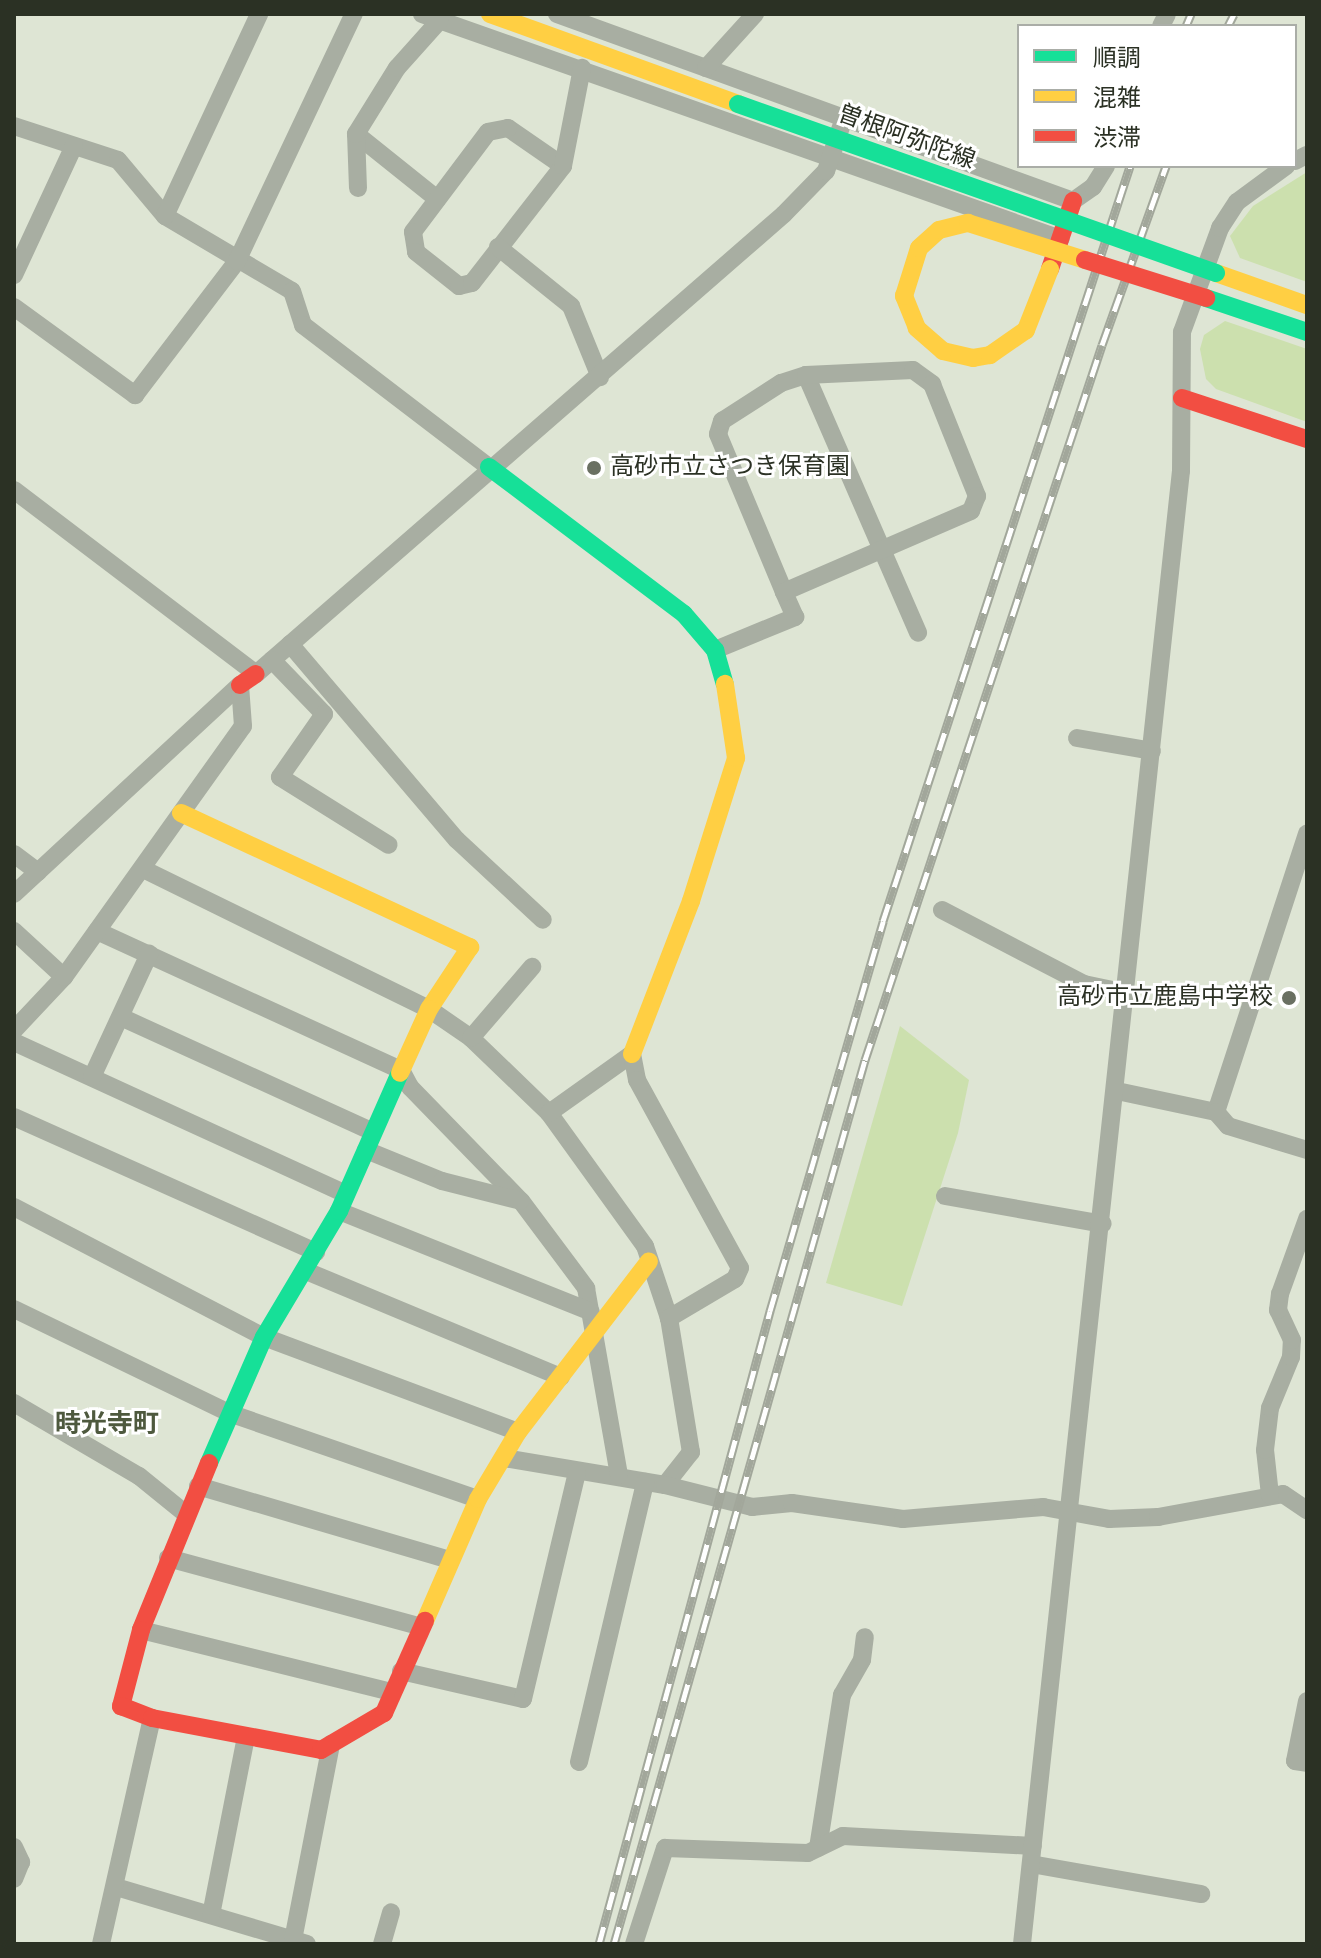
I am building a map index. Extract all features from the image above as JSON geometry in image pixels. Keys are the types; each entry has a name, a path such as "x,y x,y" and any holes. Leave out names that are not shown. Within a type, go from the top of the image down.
{"street":[{"path":"165,216 259,14"},
{"path":"14,307 135,395 237,261 354,14"},
{"path":"422,14 831,155 1061,239"},
{"name":"曽根阿弥陀線","path":"490,14 1307,305"},
{"path":"557,14 1073,201"},
{"path":"706,68 755,14"},
{"path":"358,188 356,134 397,68 440,20"},
{"path":"563,166 508,128 488,132 413,232 416,252 459,286 472,283 563,166 582,68"},
{"path":"14,894 240,685 489,467 600,377 784,214 826,171 844,118"},
{"path":"14,126 118,160 165,216 292,291 303,325 684,614 715,650 729,699 736,758 691,901 632,1054 637,1080 740,1268 735,1279 669,1318"},
{"path":"356,134 437,199"},
{"path":"14,275 74,146"},
{"path":"1105,168 1093,187 1073,201 1061,239 1050,269 1026,330 990,355 958,355 929,341 917,328 904,296 906,277 919,248 939,230 968,223 1206,298 1307,332"},
{"path":"1022,1944 1103,1224 1181,471 1182,332 1208,252 1237,202 1283,168"},
{"path":"498,247 571,306 600,377"},
{"path":"715,650 795,617 784,592 718,434 722,421 781,383 806,375 913,370 932,384 977,496 971,511 784,592"},
{"path":"806,375 879,550 918,633"},
{"path":"1182,398 1307,439"},
{"path":"14,490 256,674"},
{"path":"290,644 457,840 543,920"},
{"path":"272,660 322,706 324,714 280,777 389,845"},
{"path":"14,1030 64,977 243,726 240,685"},
{"path":"1077,738 1152,751"},
{"path":"181,813 470,947 429,1009 342,1202 306,1271 264,1337 229,1413 141,1630 121,1706 152,1718 321,1750 384,1713 419,1626 478,1499 518,1432 649,1261"},
{"path":"1216,1112 1307,834"},
{"path":"14,854 38,872"},
{"path":"143,869 429,1009 471,1038 549,1113 645,1246 669,1318 691,1452 665,1485"},
{"path":"942,910 1084,984 1127,993"},
{"path":"14,931 64,977"},
{"path":"97,931 401,1070 410,1087 521,1201 586,1288 619,1475"},
{"path":"92,1077 123,1018 149,954"},
{"path":"471,1038 532,967"},
{"path":"123,1018 373,1132"},
{"path":"14,1042 92,1077 342,1202 591,1312"},
{"path":"549,1113 632,1054"},
{"path":"1117,1091 1216,1112 1228,1126 1307,1150"},
{"path":"14,1117 316,1252"},
{"path":"366,1150 442,1181 521,1201"},
{"path":"945,1196 1103,1224"},
{"path":"14,1207 264,1337 518,1432"},
{"path":"1270,1495 1265,1450 1270,1408 1291,1357 1292,1340 1278,1310 1280,1294 1307,1219"},
{"path":"306,1271 561,1377"},
{"path":"14,1309 229,1413 478,1499"},
{"path":"14,1403 139,1476 187,1515"},
{"path":"503,1458 577,1472 619,1475 752,1507 792,1503 903,1519 1000,1508 1071,1511 1109,1519 1158,1517 1283,1494 1307,1510"},
{"path":"401,1671 523,1699 577,1472"},
{"path":"579,1762 645,1482"},
{"path":"198,1486 449,1560"},
{"path":"168,1558 419,1626"},
{"path":"141,1630 392,1692"},
{"path":"818,1848 842,1695 862,1660 865,1637"},
{"path":"1307,1701 1295,1761 1307,1763"},
{"path":"101,1944 152,1718"},
{"path":"211,1915 246,1736"},
{"path":"116,1887 300,1942 331,1744"},
{"path":"634,1944 665,1848 808,1853 843,1836 1032,1855 1201,1894"},
{"path":"14,1847 21,1862 14,1879"},
{"path":"382,1944 391,1912"}],"green space":[{"path":"1307,172 1307,282 1240,258 1230,236 1253,206"},
{"path":"1225,321 1307,349 1307,422 1216,389 1206,379 1200,349 1204,335"},
{"path":"900,1026 969,1080 958,1133 902,1306 826,1283"}],"railway":[{"path":"1187,24 1191,14"},
{"path":"1229,24 1234,14"},
{"path":"599,1944 770,1311 883,921 1129,168"},
{"path":"614,1944 865,1060 1102,345 1165,168"}],"traffic: fast":[{"path":"738,104 1216,273"},
{"path":"1206,298 1307,332"},
{"path":"489,467 684,614 715,650 725,684"},
{"path":"209,1463 264,1337 339,1211 400,1073"}],"traffic: slow":[{"path":"490,14 738,104"},
{"path":"1050,269 1026,330 990,355 973,358 943,351 917,328 904,296 919,248 939,230 968,223 1085,260"},
{"path":"1216,273 1307,305"},
{"path":"632,1054 691,901 736,758 725,684"},
{"path":"181,813 470,947 429,1009 400,1073"},
{"path":"425,1621 478,1499 518,1432 649,1261"}],"traffic: jam":[{"path":"1050,269 1073,201"},
{"path":"1085,260 1206,298"},
{"path":"1182,398 1307,439"},
{"path":"240,685 256,674"},
{"path":"209,1463 141,1630 121,1706 152,1718 321,1750 384,1713 425,1621"}],"place":[{"name":"高砂市立さつき保育園","path":"594,468"},
{"name":"高砂市立鹿島中学校","path":"1289,998"}],"district":[{"name":"時光寺町","path":"107,1425"}]}
